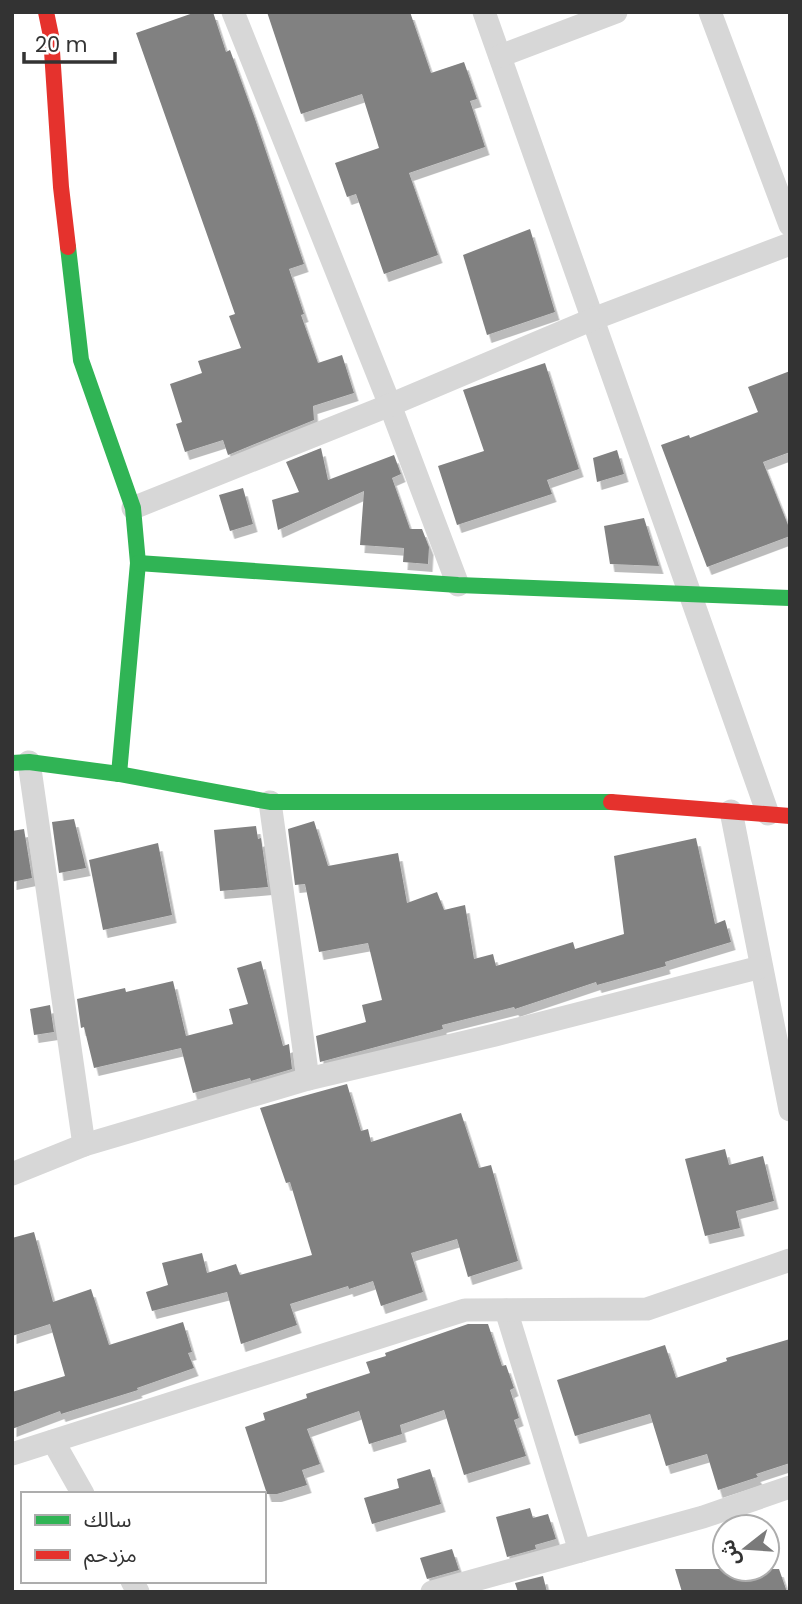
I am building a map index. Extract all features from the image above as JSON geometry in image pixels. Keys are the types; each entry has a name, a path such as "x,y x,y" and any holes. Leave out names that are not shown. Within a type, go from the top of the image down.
{"street":[{"path":"46,12 51,36 61,187 81,360 133,508 138,563 119,774"},
{"path":"233,12 390,405 458,585"},
{"path":"84,1145 21,762 119,774 270,802 622,802 779,815 690,594 484,12"},
{"path":"500,56 616,12"},
{"path":"710,12 790,225"},
{"path":"133,508 390,405 593,319 790,244"},
{"path":"138,563 458,585 790,598"},
{"path":"270,802 308,1079"},
{"path":"731,811 790,1110"},
{"path":"12,1174 84,1145 308,1079 495,1035 761,967"},
{"path":"12,1454 465,1310 647,1309 790,1260"},
{"path":"506,1310 580,1551"},
{"path":"53,1441 82,1492"},
{"path":"432,1592 703,1517 790,1487"}],"building":[{"path":"196,12 213,12 226,52 230,50 255,119 304,264 289,269 318,363 342,355 354,393 313,406 314,420 228,455 223,440 185,452 176,424 182,422 170,384 202,373 198,361 241,348 229,316 235,314 136,33"},
{"path":"267,12 410,12 431,73 464,62 477,99 470,101 485,147 409,173 438,255 384,274 356,194 347,197 335,163 379,148 362,94 301,114"},
{"path":"530,229 555,312 487,335 463,255"},
{"path":"545,363 579,469 547,480 552,494 457,525 438,466 484,451 463,390"},
{"path":"790,371 790,452 763,462 790,536 707,567 661,445 689,435 690,438 758,412 748,387"},
{"path":"321,448 328,480 394,455 401,474 392,478 410,529 422,529 429,547 428,564 403,562 404,548 360,545 364,491 278,530 272,500 299,492 286,462"},
{"path":"617,450 624,474 597,482 593,458"},
{"path":"243,488 253,524 230,531 219,495"},
{"path":"644,518 659,566 610,564 604,526"},
{"path":"74,819 86,868 59,873 52,822"},
{"path":"314,821 328,866 398,853 407,903 437,892 444,910 465,905 474,959 493,954 496,966 573,942 575,949 624,934 614,856 696,838 715,924 725,920 731,942 665,962 666,966 597,985 596,982 515,1009 514,1007 442,1025 443,1029 320,1062 316,1036 366,1022 362,1005 382,1000 368,943 319,952 305,884 295,885 288,829"},
{"path":"256,826 258,839 261,838 268,887 220,891 214,830"},
{"path":"24,829 32,878 12,882 12,831"},
{"path":"158,843 172,915 103,930 89,860"},
{"path":"261,961 283,1046 289,1044 292,1069 193,1093 181,1048 94,1068 84,1027 81,1028 77,999 125,988 126,992 173,981 186,1036 233,1024 229,1009 248,1004 237,968"},
{"path":"50,1005 54,1032 34,1035 30,1009"},
{"path":"347,1084 361,1131 368,1129 371,1142 461,1113 479,1168 491,1165 518,1261 468,1277 457,1239 411,1253 423,1292 381,1306 373,1281 349,1289 348,1286 290,1304 297,1325 241,1344 227,1292 152,1311 146,1292 168,1285 162,1263 202,1253 207,1273 236,1264 240,1275 312,1255 290,1182 286,1183 260,1108"},
{"path":"725,1149 729,1165 763,1156 774,1201 736,1211 740,1228 705,1236 685,1159"},
{"path":"34,1232 53,1302 91,1289 109,1345 183,1322 192,1352 188,1353 194,1368 137,1388 138,1390 61,1414 60,1411 12,1429 12,1392 65,1376 50,1324 12,1336 12,1238"},
{"path":"468,1324 488,1324 502,1366 506,1365 514,1388 510,1390 519,1418 514,1420 526,1456 464,1475 444,1410 400,1425 402,1434 369,1444 359,1411 307,1429 320,1464 302,1470 307,1485 277,1494 267,1494 245,1427 265,1420 263,1413 307,1398 306,1394 370,1373 366,1362 386,1356 385,1353"},
{"path":"790,1339 790,1463 718,1490 707,1454 666,1466 650,1414 575,1436 557,1380 665,1345 676,1378 727,1361 726,1358"},
{"path":"430,1469 441,1504 372,1524 364,1498 399,1488 397,1479"},
{"path":"530,1508 533,1518 548,1514 556,1539 535,1545 536,1549 507,1557 496,1517"},
{"path":"452,1549 459,1570 427,1579 420,1558"},
{"path":"675,1569 711,1569 711,1583 781,1583 781,1575 787,1592 682,1592"},
{"path":"543,1576 547,1592 518,1592 515,1583"}],"traffic: fast":[{"path":"68,247 81,360 133,508 138,563 119,774"},
{"path":"138,563 458,585 790,598"},
{"path":"12,763 29,762 119,774 270,802 611,802"}],"traffic: jam":[{"path":"46,12 51,36 61,187 68,247"},
{"path":"611,802 790,816"}]}
